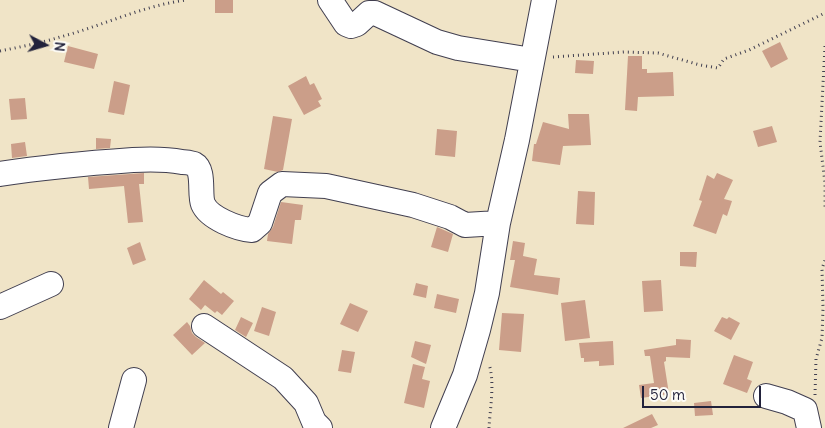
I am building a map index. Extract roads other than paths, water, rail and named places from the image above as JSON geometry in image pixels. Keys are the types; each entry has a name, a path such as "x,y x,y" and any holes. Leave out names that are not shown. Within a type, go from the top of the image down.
{"street":[{"path":"330,0 346,24 351,26 357,24 368,13 375,13 437,42 458,48 532,60"},
{"path":"443,428 465,375 478,330 544,0"},
{"path":"0,174 129,160 162,159 193,164 197,167 201,178 204,204 213,216 242,230 252,230 260,223 270,194 282,184 326,186 413,205 465,224 498,223"},
{"path":"0,307 51,284"},
{"path":"204,326 283,378 306,403 314,422 320,428"},
{"path":"121,428 134,380"},
{"path":"766,396 806,410 809,428"}]}
